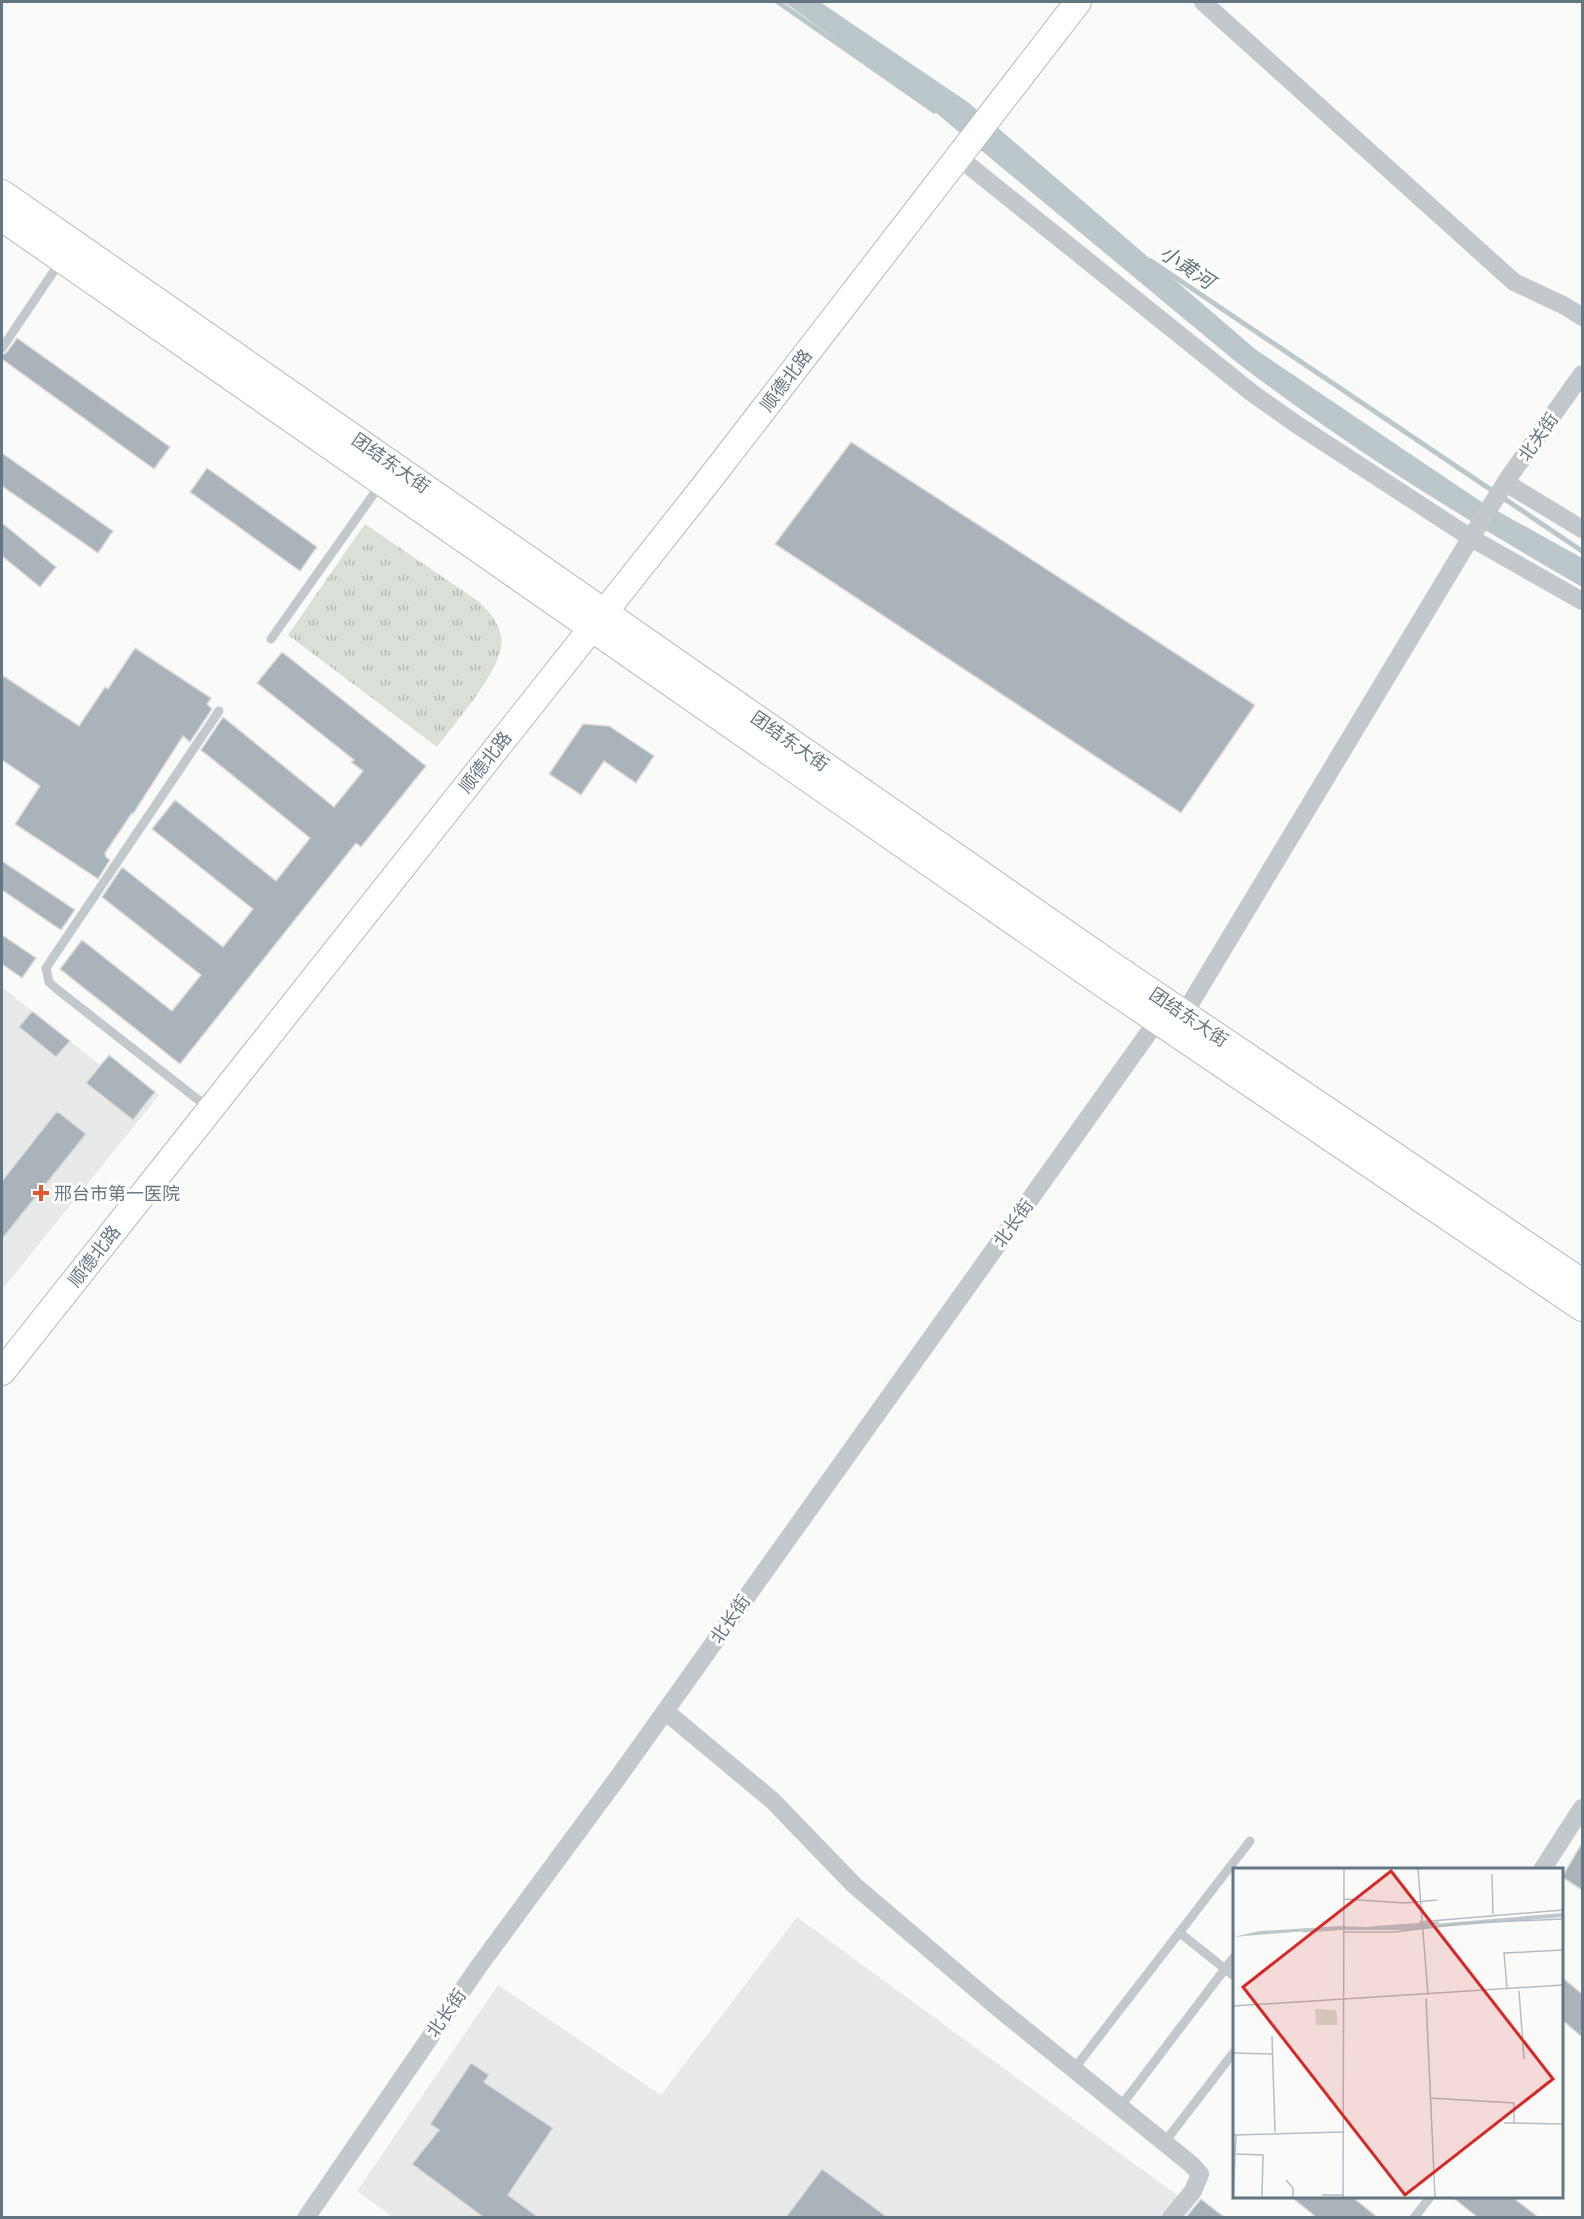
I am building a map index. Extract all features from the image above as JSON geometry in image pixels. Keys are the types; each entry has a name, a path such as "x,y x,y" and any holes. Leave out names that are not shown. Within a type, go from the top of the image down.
{"main road":[{"name":"顺德北路","path":"2,1372 717,470 1078,2"},
{"name":"团结东大街","path":"2,192 1157,1021 1582,1308"},
{"name":"团结东大街","path":"2,218 382,483 598,620 1582,1282"}],"street":[{"path":"1203,2 1514,282 1565,306 1582,317"},
{"path":"960,153 1252,393 1471,538 1582,601"},
{"name":"北关街","path":"1184,1014 1471,538 1506,483 1582,374"},
{"path":"1506,483 1582,529"},
{"name":"北长街","path":"306,2217 479,1966 665,1711 1157,1021"},
{"path":"665,1711 773,1802 854,1885 1200,2174 1193,2191 1171,2217"},
{"path":"1543,1868 1582,1808"}],"lane":[{"path":"2,348 62,260"},
{"path":"271,639 382,483"},
{"path":"210,1109 58,990 49,982 46,968 219,711"},
{"path":"1074,2069 1251,1841"},
{"path":"1180,1933 1233,1975"},
{"path":"1120,2107 1233,1958"},
{"path":"1164,2143 1233,2053"},
{"path":"1414,2217 1429,2198"}],"shaded area":[{"path":"784,2 820,2 969,103 1255,349 1483,503 1582,558 1582,587 1405,480 1277,392 1235,361 929,107"},
{"name":"邢台市第一医院","path":"2,987 100,1065 109,1055 159,1095 2,1290"},
{"path":"797,1917 1181,2198 1163,2218 394,2218 357,2191 498,1985 661,2095"}],"green space":[{"path":"365,524 478,601 492,616 500,631 501,648 488,677 467,709 437,747 288,635"}],"building":[{"path":"17,338 170,447 154,469 2,359 2,355"},
{"path":"851,442 1255,705 1181,813 775,544"},
{"path":"2,453 113,531 98,553 2,486"},
{"path":"207,468 317,547 300,571 190,492"},
{"path":"2,523 56,567 40,587 2,556"},
{"path":"135,648 211,698 207,704 212,709 190,742 183,736 105,853 110,860 98,879 15,824 40,786 2,760 2,675 79,726 105,687 108,689"},
{"path":"282,652 426,766 361,847 356,843 180,1064 60,969 82,940 172,1011 201,975 102,897 122,867 223,947 253,909 152,829 175,800 276,881 310,838 201,750 223,717 334,807 363,771 351,762 354,760 257,683"},
{"path":"583,724 609,726 654,756 636,783 604,761 581,795 549,774"},
{"path":"2,861 75,910 61,930 2,890"},
{"path":"2,935 36,958 22,978 2,964"},
{"path":"32,1011 70,1041 56,1057 19,1027"},
{"path":"109,1055 155,1092 133,1120 86,1083"},
{"path":"57,1111 86,1134 2,1239 2,1181"},
{"path":"1582,1843 1582,1890 1563,1878"},
{"path":"1563,1978 1582,1994 1582,2037 1563,2021"},
{"path":"471,2063 489,2075 484,2082 553,2128 508,2195 538,2217 483,2217 412,2164 439,2130 430,2124"},
{"path":"822,2169 887,2217 786,2217"},
{"path":"1292,2198 1353,2198 1377,2217 1316,2217"},
{"path":"1453,2198 1514,2198 1538,2217 1477,2217"},
{"path":"1201,2199 1224,2217 1186,2217"}],"waterway":[{"name":"小黄河","path":"778,2 934,111"},
{"name":"小黄河","path":"1151,261 1582,551"}],"place":[{"name":"邢台市第一医院","path":"41,1193"}]}
